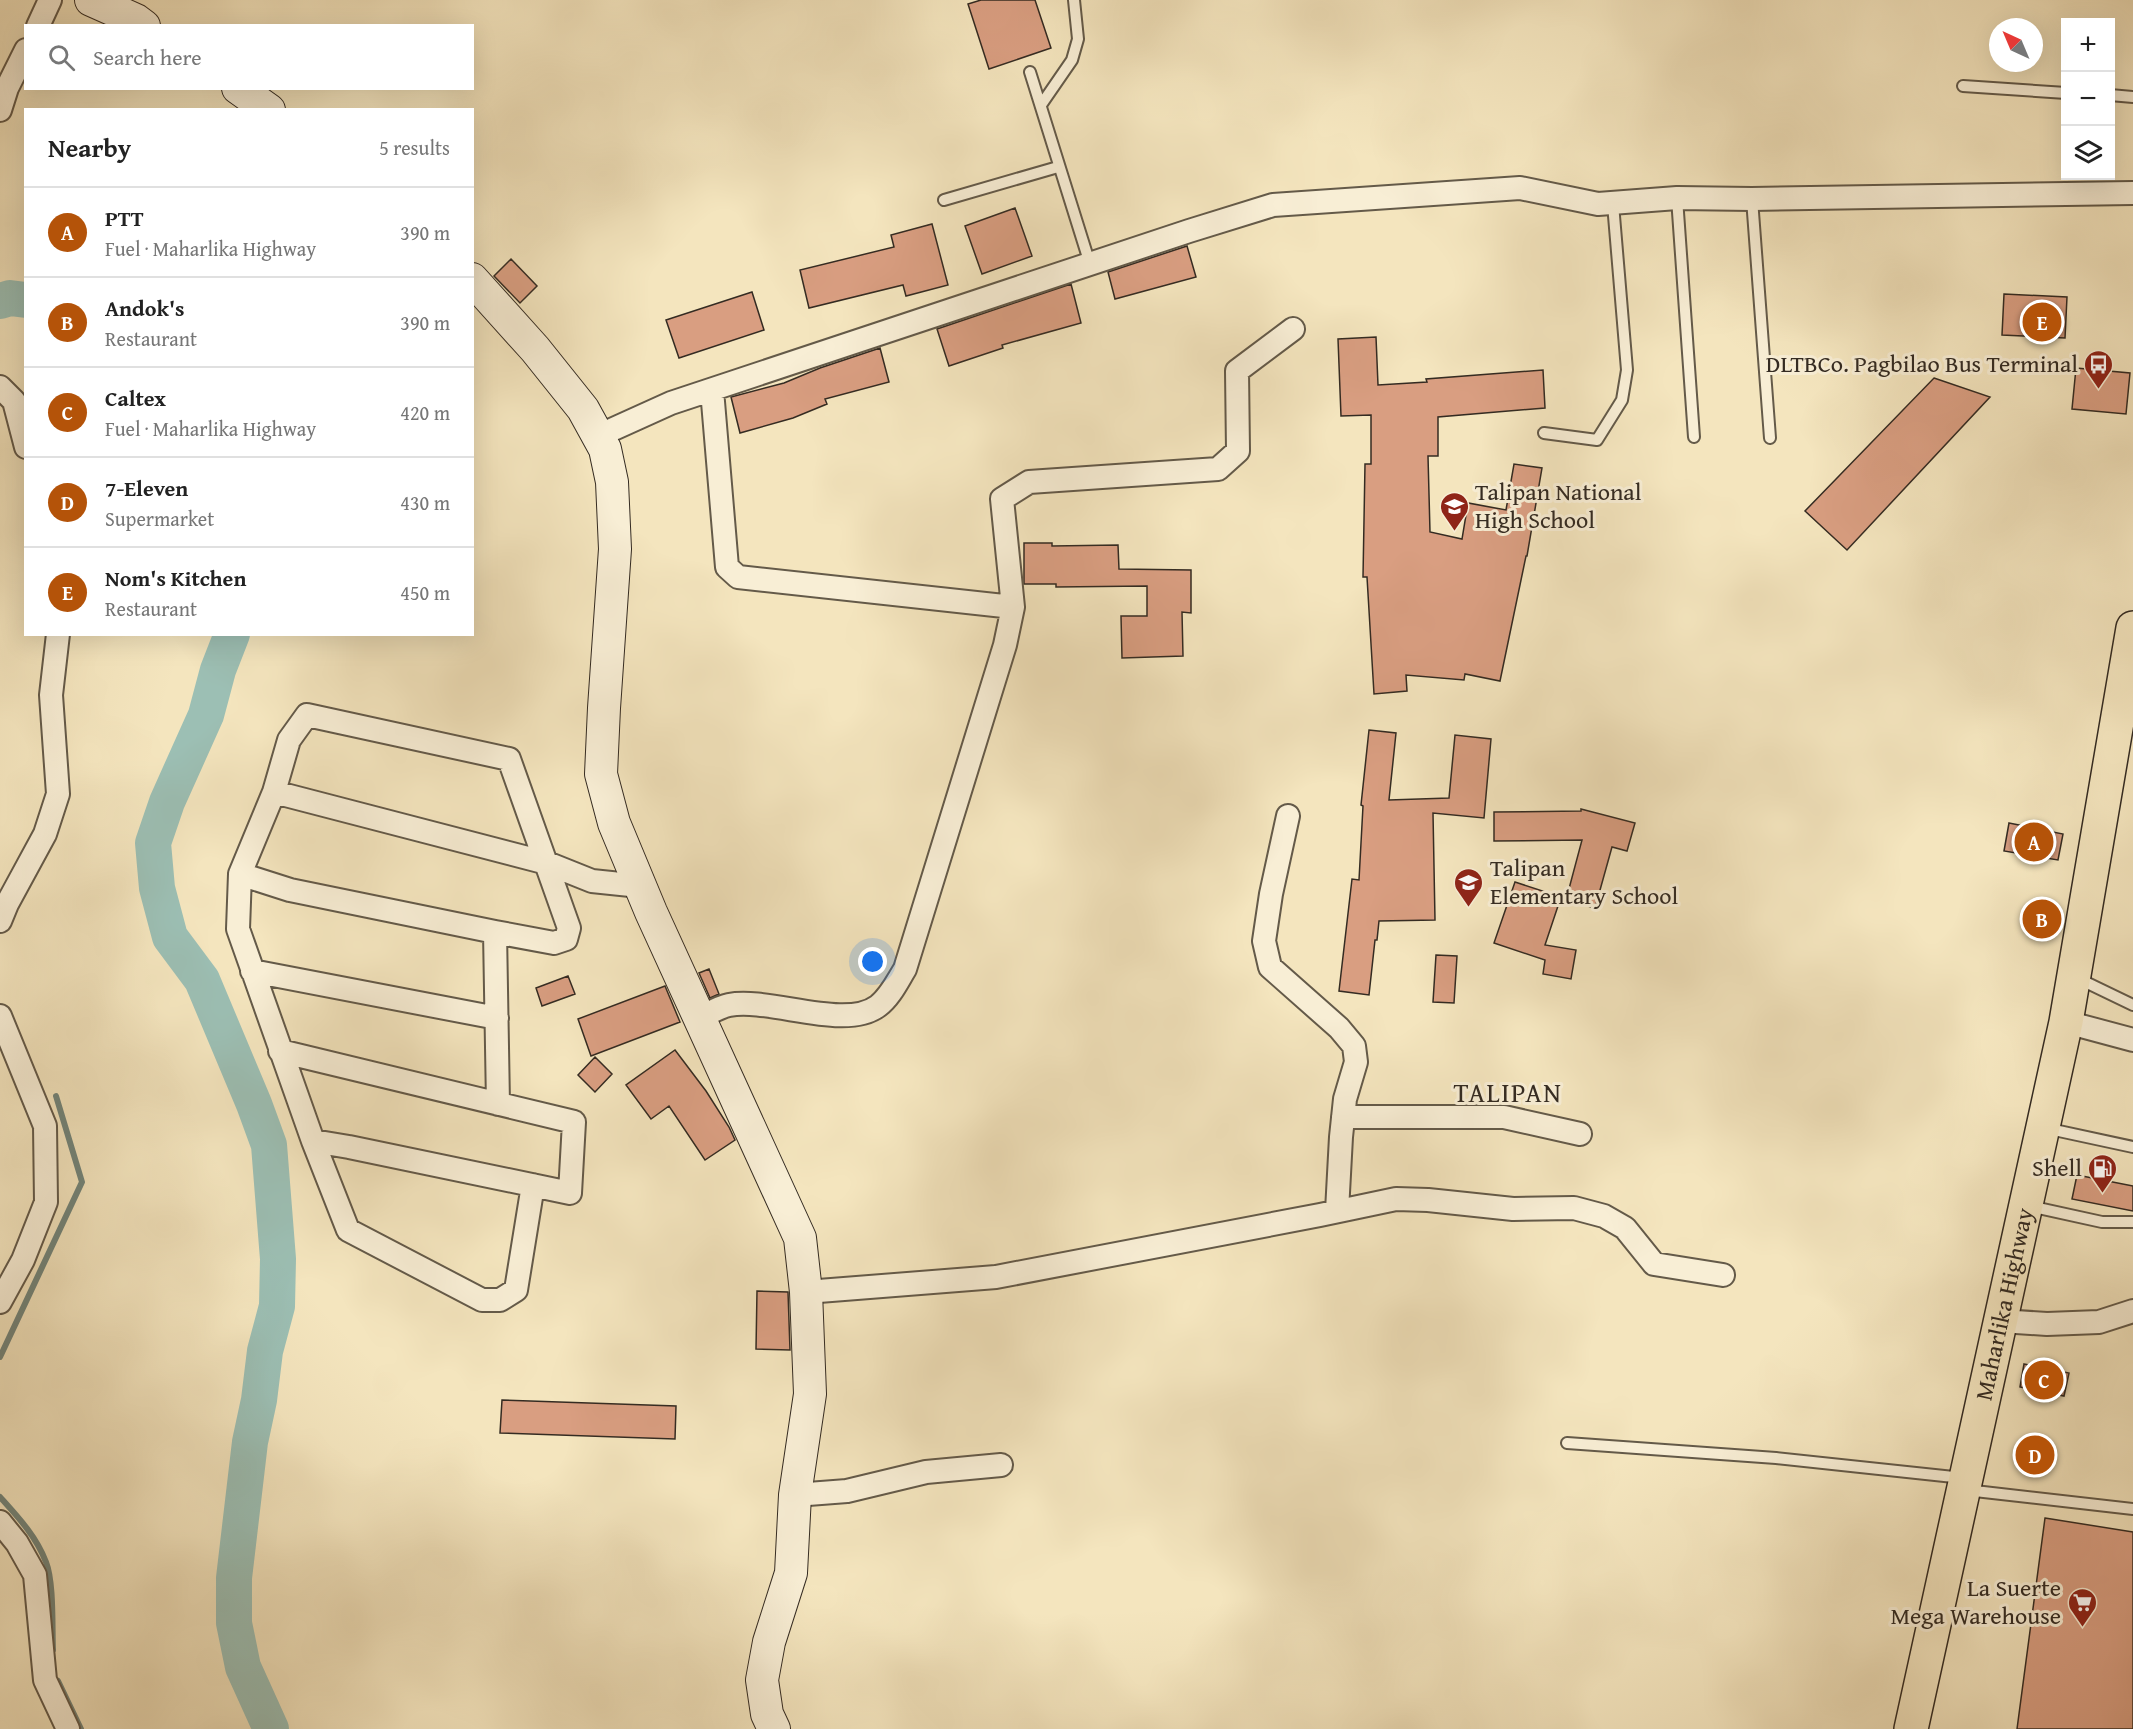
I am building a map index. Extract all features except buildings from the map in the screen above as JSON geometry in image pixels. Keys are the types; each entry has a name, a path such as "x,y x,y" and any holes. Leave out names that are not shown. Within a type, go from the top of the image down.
{"highway":[{"name":"Maharlika Highway","path":"1911,1729 2066,1022 2133,628"}],"street":[{"path":"39,24 50,0"},
{"path":"91,0 140,24"},
{"path":"0,110 7,88 24,54"},
{"path":"241,90 266,108"},
{"path":"598,436 671,404 1273,205 1520,188 1598,204 1677,198 1752,199 2133,193"},
{"path":"474,281 542,357 583,409 605,449 612,482 615,549 603,708 601,774 614,823 640,886 800,1238 806,1292 810,1394 795,1495 791,1574 769,1642 762,1680 767,1714 774,1729"},
{"path":"699,1018 727,1005 750,1004 840,1015 858,1014 877,1007 890,994 905,969 1005,645 1013,607 1002,499 1029,482 1218,470 1238,451 1237,371 1293,329"},
{"path":"0,387 14,401 24,439"},
{"path":"712,390 727,567 738,577 1013,607"},
{"path":"0,921 45,834 57,795 51,695 58,636"},
{"path":"240,874 290,890 554,944 566,939 569,928 509,759 307,715 289,741 274,792 240,874 238,929 280,1051 348,1230 482,1300 500,1300 516,1290 533,1185"},
{"path":"274,792 547,863 592,880 640,886"},
{"path":"1288,816 1271,894 1264,941 1270,967 1339,1028 1354,1046 1356,1062 1345,1099 1343,1117 1337,1211"},
{"path":"495,932 498,1104"},
{"path":"252,971 496,1018"},
{"path":"0,1016 45,1126 46,1203 23,1260 0,1302"},
{"path":"2066,1022 2133,1040"},
{"path":"280,1051 574,1122 570,1193 313,1141"},
{"path":"1343,1117 1504,1117 1581,1134"},
{"path":"806,1292 996,1277 1396,1199 1513,1209 1574,1208 1604,1216 1625,1228 1654,1264 1724,1275"},
{"path":"2001,1321 2047,1324 2099,1322 2133,1311"},
{"path":"795,1495 847,1491 926,1472 1001,1465"},
{"path":"0,1522 17,1543 35,1575 45,1680 68,1729"}],"lane":[{"path":"1041,105 1072,60 1078,39 1074,0"},
{"path":"1030,72 1090,264"},
{"path":"1963,86 2061,93"},
{"path":"2115,95 2133,97"},
{"path":"944,200 1058,167"},
{"path":"1677,198 1694,437"},
{"path":"1752,199 1770,438"},
{"path":"1544,433 1597,440 1622,400 1627,370 1613,204"},
{"path":"2074,976 2133,1005"},
{"path":"2043,1127 2133,1147"},
{"path":"2026,1206 2102,1222 2133,1222"},
{"path":"1567,1443 1776,1458 2133,1509"}],"waterway":[{"path":"0,301 10,298 24,300"},
{"path":"231,636 218,670 206,715 167,802 153,843 157,888 170,937 202,980 269,1145 278,1259 277,1306 265,1351 259,1400 250,1442 234,1578 234,1623 243,1667 271,1729"},
{"path":"0,1357 82,1182 56,1096"},
{"path":"0,1497 32,1535 46,1562 51,1593 53,1650"},
{"path":"58,1681 81,1729"}],"place":[{"name":"Nom's Kitchen","path":"2042,322"},
{"name":"DLTBCo. Pagbilao Bus Terminal","path":"2099,390"},
{"name":"Talipan National High School","path":"1454,532"},
{"name":"PTT","path":"2034,842"},
{"name":"Talipan Elementary School","path":"1469,908"},
{"name":"Andok's","path":"2042,919"},
{"name":"Shell","path":"2103,1194"},
{"name":"Caltex","path":"2044,1380"},
{"name":"7-Eleven","path":"2035,1455"},
{"name":"La Suerte Mega Warehouse","path":"2082,1628"}],"district":[{"name":"TALIPAN","path":"1508,1093"}]}
